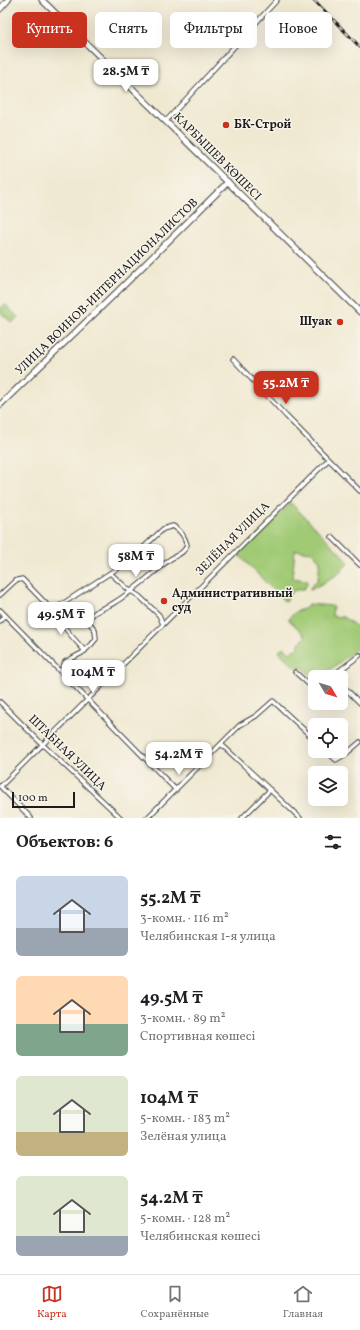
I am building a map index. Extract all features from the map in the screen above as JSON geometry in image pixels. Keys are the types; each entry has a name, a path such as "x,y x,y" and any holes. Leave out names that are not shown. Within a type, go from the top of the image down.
{"main road":[{"path":"0,9 8,0"},
{"name":"КАРБЫШЕВ КӨШЕСІ","path":"42,0 360,312"},
{"name":"УЛИЦА ВОИНОВ-ИНТЕРНАЦИОНАЛИСТОВ","path":"0,405 228,182"}],"street":[{"path":"166,121 277,0"},
{"path":"233,359 328,460 336,466 360,491"},
{"name":"ЗЕЛЁНАЯ УЛИЦА","path":"0,786 43,745 328,460"},
{"path":"53,610 127,562 163,529 173,526 178,529 186,542 187,545 185,550 170,559 133,591 100,610 89,619 88,621 95,630 96,638 85,651 65,662 61,672"},
{"path":"332,537 360,565"},
{"path":"110,573 129,590 133,591 159,615 163,624"},
{"path":"0,595 15,581 22,580 53,610 71,636 85,651"},
{"path":"0,610 176,790"},
{"path":"0,621 5,615"},
{"path":"341,670 360,656"},
{"path":"295,672 308,684"},
{"path":"348,691 360,703"},
{"path":"147,818 240,725 256,716 273,701 308,734"},
{"name":"ШТАБНАЯ УЛИЦА","path":"0,702 120,818"},
{"path":"348,752 360,742"},
{"path":"222,744 300,818"},
{"path":"0,786 31,818"},
{"path":"242,818 270,790"}],"green space":[{"path":"5,304 18,317 12,323 0,312 0,309"},
{"path":"291,503 349,562 338,574 311,590 309,589 318,579 320,561 312,552 295,550 292,578 307,580 307,585 302,590 292,592 285,602 238,554"},
{"path":"308,604 333,606 332,616 343,617 357,627 360,626 360,646 330,670 308,670 308,673 302,667 297,669 279,652 283,647 290,653 297,649 299,647 299,643 306,636 289,620 289,618 296,611 306,607"}],"railway":[{"path":"314,0 360,47"}],"place":[{"name":"БК-Строй","path":"226,125"},
{"name":"Шуак","path":"340,322"},
{"name":"Административный суд","path":"164,601"}]}
